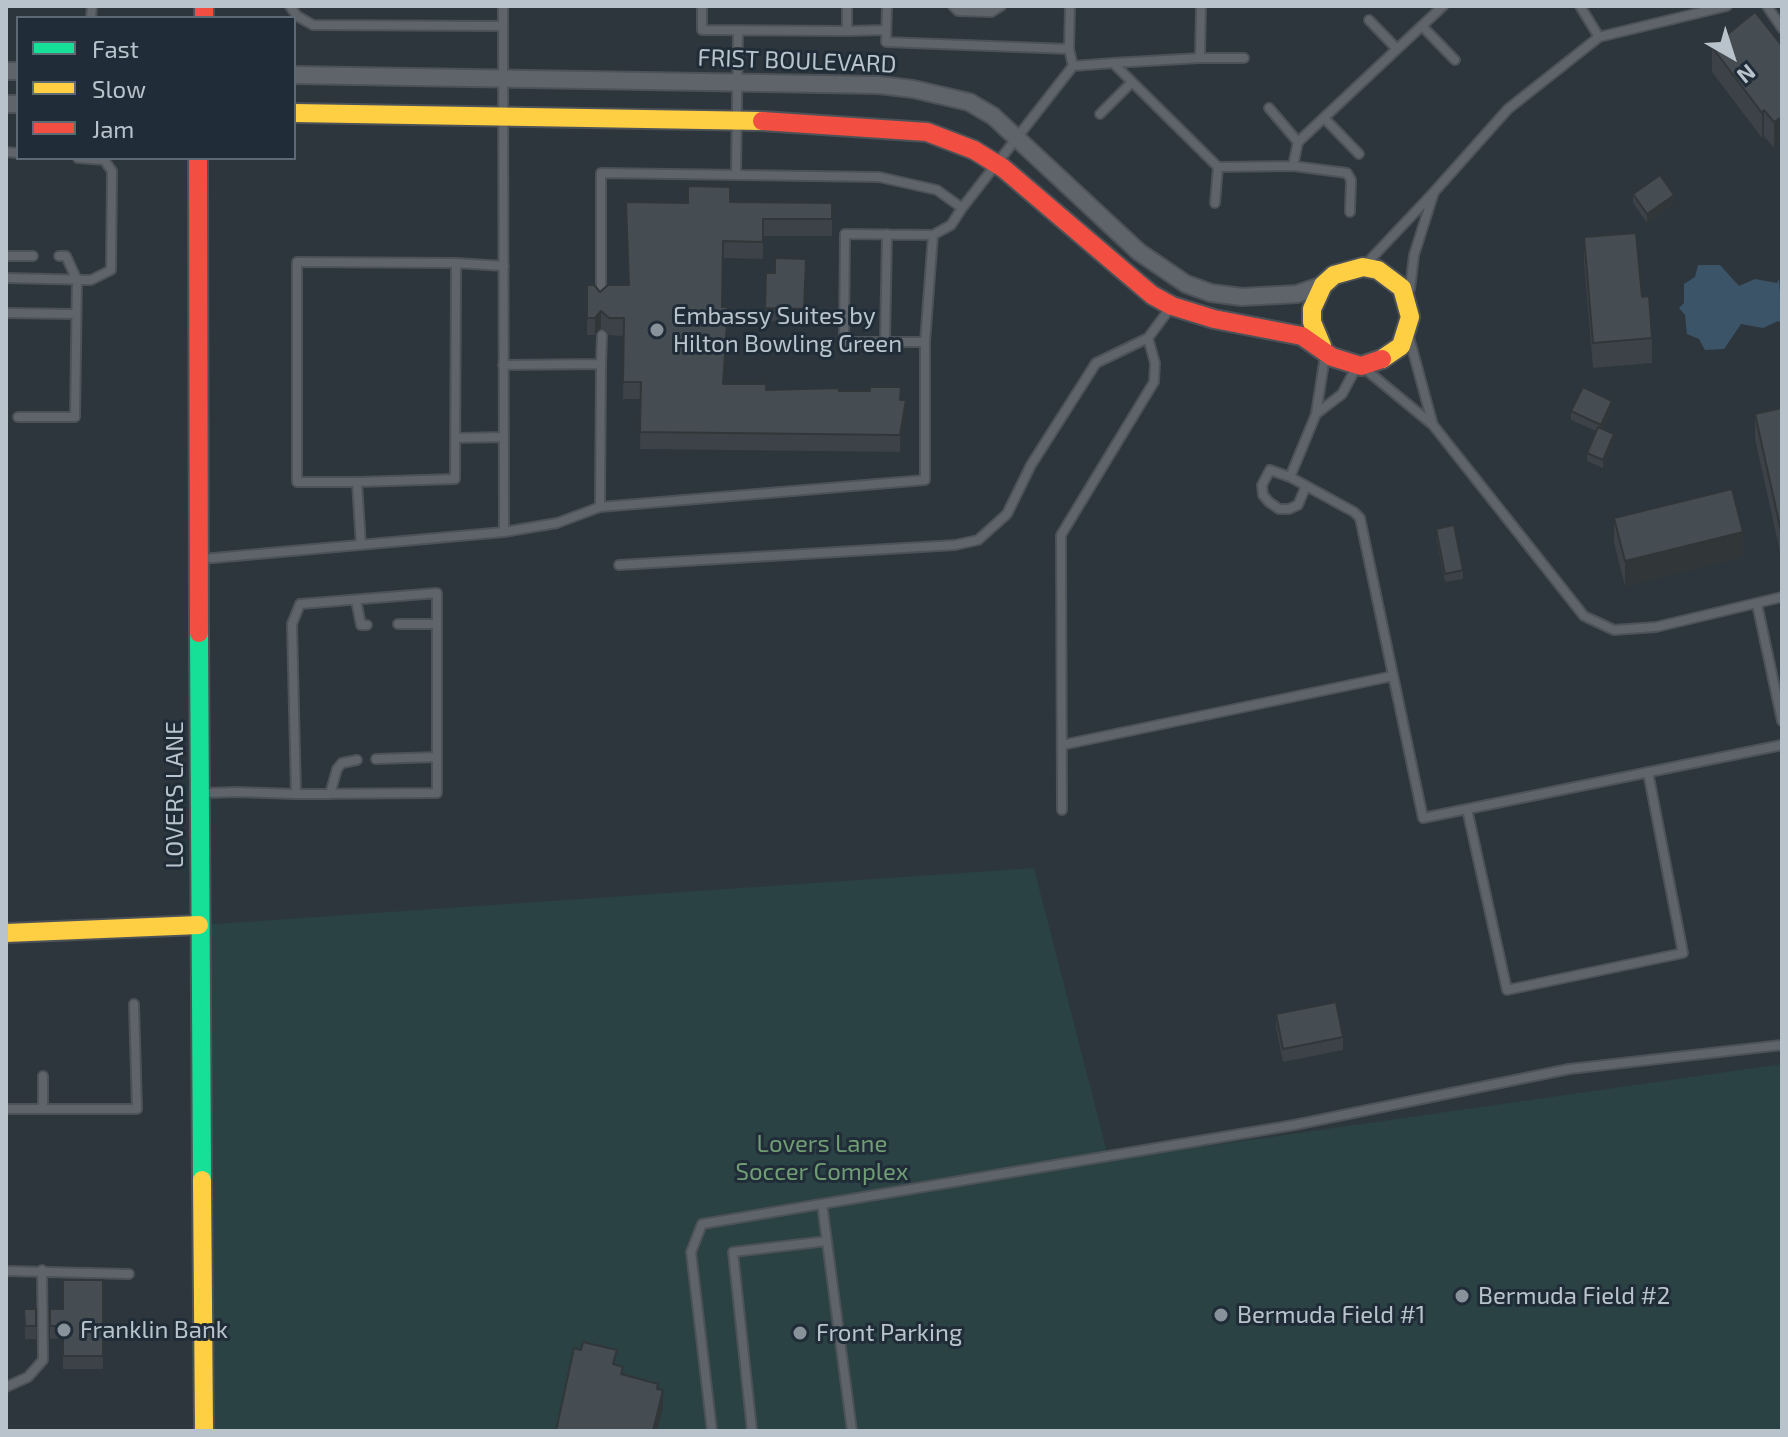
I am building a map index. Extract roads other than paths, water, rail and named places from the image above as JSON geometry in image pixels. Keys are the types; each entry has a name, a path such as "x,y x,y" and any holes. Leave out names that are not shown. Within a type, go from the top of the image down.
{"street":[{"name":"FRIST BOULEVARD","path":"296,75 879,85 913,89 969,102 1017,135 1139,252 1186,284 1211,293 1242,297 1297,294 1323,285 1348,269 1363,267"},
{"path":"296,113 736,120 927,132 947,137 997,164 1152,295 1172,306 1214,319 1302,336 1346,364 1359,366 1390,356 1408,332 1408,302 1391,277 1363,267"},
{"name":"LOVERS LANE","path":"198,160 199,925 204,1431"},
{"path":"1323,285 1312,309 1315,335 1324,348"},
{"path":"6,933 199,925"}],"lane":[{"path":"290,6 297,16 313,25 503,26"},
{"path":"503,6 504,532"},
{"path":"702,6 702,30 886,30"},
{"path":"847,6 847,31"},
{"path":"887,6 886,42 1069,49"},
{"path":"953,6 958,11 991,12 1001,6"},
{"path":"1070,6 1069,49 1073,66"},
{"path":"1200,58 1201,6"},
{"path":"1293,166 1298,142 1443,6"},
{"path":"1580,6 1599,37"},
{"path":"1363,267 1508,109 1599,37 1673,16 1727,6"},
{"path":"1767,6 1782,28"},
{"path":"1369,20 1397,49"},
{"path":"1422,26 1455,60"},
{"path":"736,175 738,31"},
{"path":"925,342 844,342 845,234 933,235 951,225 1017,135 1073,66 1244,58"},
{"path":"1113,63 1218,167 1293,166 1347,173 1351,180 1350,212"},
{"path":"1100,114 1132,82"},
{"path":"1269,108 1298,142"},
{"path":"1324,118 1359,154"},
{"path":"6,278 91,280 111,270 114,180 104,160"},
{"path":"1215,203 1218,167"},
{"path":"601,302 601,173 879,177 937,190 962,208"},
{"path":"1408,302 1414,255 1434,192"},
{"path":"885,342 887,234"},
{"path":"198,560 504,532 557,523 600,507 925,480 925,342 933,235"},
{"path":"6,256 33,256"},
{"path":"18,417 75,417 77,280 66,256 59,256"},
{"path":"456,263 455,479 297,482 297,262 456,263 504,266"},
{"path":"619,565 955,545 978,540 1007,514 1031,465 1096,363 1148,338 1172,306"},
{"path":"6,313 76,314"},
{"path":"1408,332 1433,425"},
{"path":"600,507 602,335"},
{"path":"1062,810 1061,535 1154,382 1155,363 1148,338"},
{"path":"1290,477 1316,414 1324,348"},
{"path":"503,365 601,364"},
{"path":"1316,414 1342,394 1359,366 1433,425 1584,616 1614,630 1656,627 1782,597"},
{"path":"456,438 504,437"},
{"path":"1306,486 1298,505 1279,509 1263,495 1262,485 1270,470 1290,477 1306,486 1360,518 1423,818 1782,745"},
{"path":"357,482 361,545"},
{"path":"200,794 296,794 330,794 437,793 437,593 300,604 292,624 296,794"},
{"path":"356,600 361,625 367,625"},
{"path":"1757,604 1782,721"},
{"path":"398,624 437,624"},
{"path":"1062,745 1393,676"},
{"path":"376,759 437,757"},
{"path":"330,794 337,769 342,763 357,760"},
{"path":"1467,809 1507,990 1683,953 1648,772"},
{"path":"6,1109 137,1109 134,1004"},
{"path":"712,1431 691,1252 702,1224 1294,1125 1569,1069 1782,1045"},
{"path":"43,1076 43,1109"},
{"path":"822,1204 852,1431"},
{"path":"752,1431 733,1252 827,1241"},
{"path":"6,1387 28,1377 43,1360 42,1270"},
{"path":"6,1271 129,1274"}],"water":[{"path":"1698,265 1720,265 1739,286 1755,279 1777,283 1779,279 1782,323 1778,321 1763,328 1741,324 1724,349 1705,350 1699,339 1687,334 1685,315 1679,308 1684,303 1684,284 1695,277"}],"place":[{"name":"Embassy Suites by Hilton Bowling Green","path":"657,330"},
{"name":"Bermuda Field #2","path":"1462,1296"},
{"name":"Bermuda Field #1","path":"1221,1315"},
{"name":"Franklin Bank","path":"64,1330"},
{"name":"Front Parking","path":"800,1333"}],"park label":[{"name":"Lovers Lane Soccer Complex","path":"822,1158"}]}
